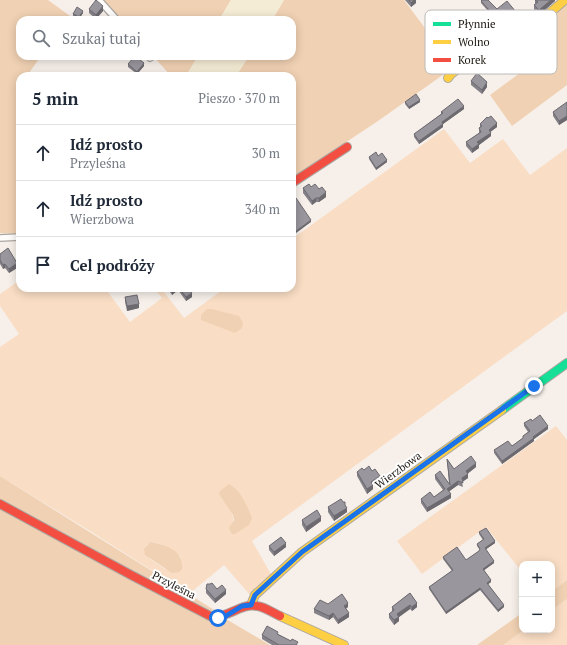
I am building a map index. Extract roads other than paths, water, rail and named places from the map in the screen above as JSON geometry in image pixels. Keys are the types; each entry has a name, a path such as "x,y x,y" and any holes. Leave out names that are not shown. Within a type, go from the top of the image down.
{"street":[{"path":"99,0 113,16"},
{"path":"553,10 565,0"},
{"path":"448,78 451,74"},
{"path":"296,180 347,147"},
{"path":"0,238 16,236"},
{"name":"Wierzbowa","path":"251,605 255,595 302,552 567,363"},
{"name":"Przyleśna","path":"0,504 212,617 223,618 242,606 251,605"},
{"path":"251,605 258,606 344,645"}]}
